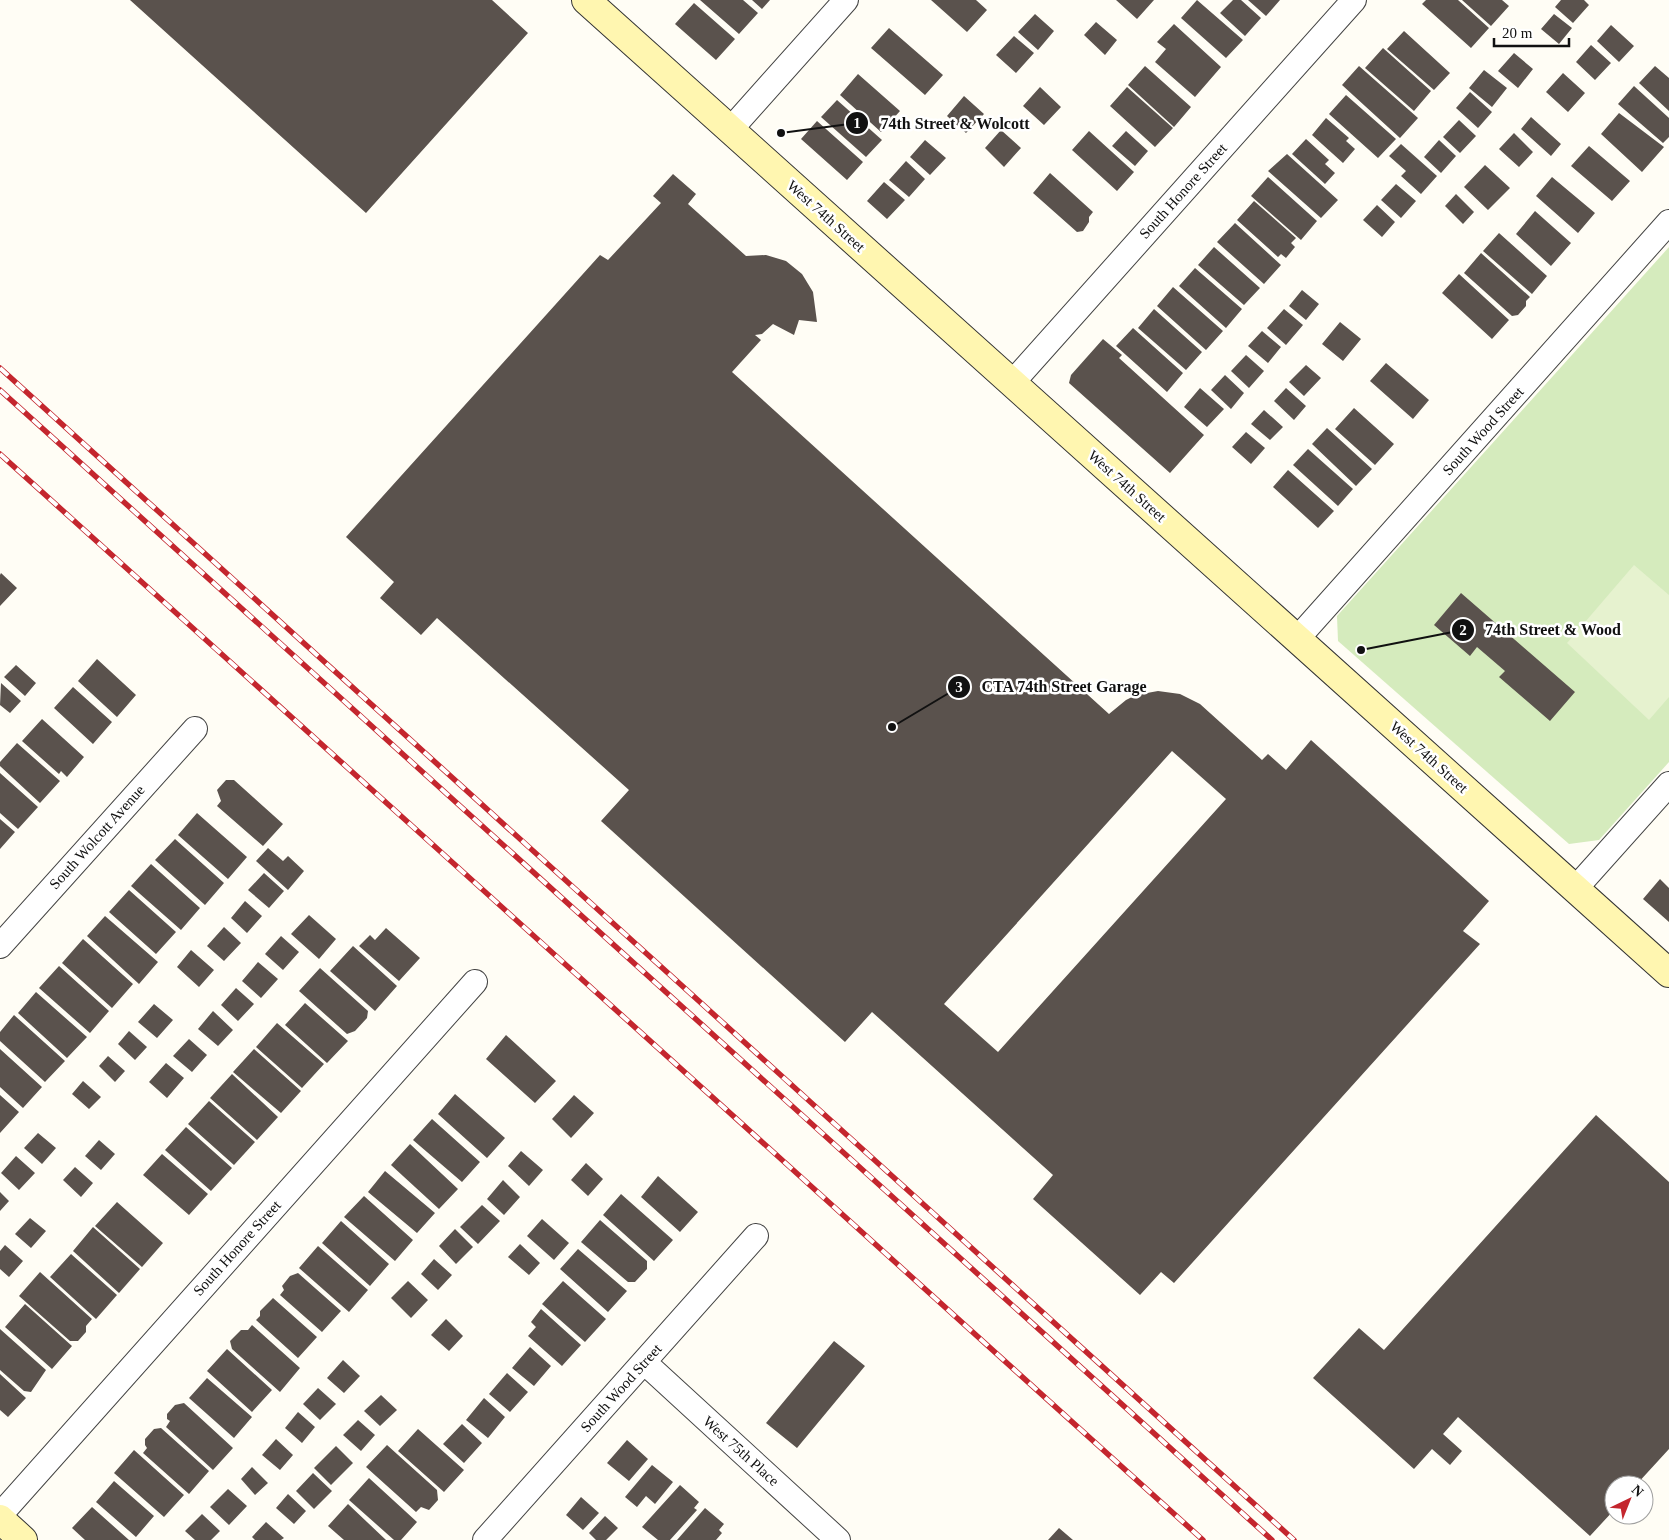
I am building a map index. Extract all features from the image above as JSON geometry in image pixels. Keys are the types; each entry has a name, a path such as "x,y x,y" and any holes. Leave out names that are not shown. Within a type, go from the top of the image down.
{"street":[{"name":"West 74th Street","path":"586,0 1669,973"},
{"path":"730,130 846,0"},
{"name":"South Honore Street","path":"1012,382 1354,0"},
{"name":"South Wood Street","path":"1297,639 1669,222"},
{"name":"South Wolcott Avenue","path":"0,946 195,729"},
{"path":"1575,889 1669,784"},
{"name":"South Honore Street","path":"0,1515 475,982"},
{"name":"South Wood Street","path":"485,1540 756,1236"},
{"name":"West 75th Place","path":"644,1362 838,1540"},
{"path":"0,1519 23,1540"}],"green space":[{"path":"1669,247 1669,762 1599,840 1569,844 1338,641 1337,616"},
{"path":"1634,565 1669,595 1669,697 1649,720 1567,643"}],"building":[{"path":"130,0 492,0 528,33 366,213"},
{"path":"700,0 743,0 758,13 739,34"},
{"path":"752,0 770,0 762,9"},
{"path":"931,0 976,0 987,10 967,32"},
{"path":"1116,0 1154,0 1137,19"},
{"path":"1197,0 1243,40 1226,58 1181,18"},
{"path":"1233,0 1241,0 1261,18 1245,36 1220,13"},
{"path":"1248,0 1280,0 1266,16"},
{"path":"1426,0 1458,0 1489,28 1471,48 1422,4"},
{"path":"1462,0 1502,0 1509,6 1491,26"},
{"path":"1561,0 1584,0 1589,5 1573,23 1555,7"},
{"path":"694,3 735,39 716,60 675,24"},
{"path":"1035,14 1054,31 1038,50 1018,32"},
{"path":"1554,14 1572,28 1559,44 1541,29"},
{"path":"1096,22 1117,40 1105,55 1084,35"},
{"path":"1174,24 1221,67 1195,97 1155,62 1166,49 1157,42"},
{"path":"1611,25 1634,46 1619,62 1597,41"},
{"path":"889,28 943,75 925,95 871,48"},
{"path":"1404,31 1450,73 1434,90 1387,49"},
{"path":"1014,36 1034,53 1016,73 996,55"},
{"path":"1591,45 1611,63 1595,80 1576,62"},
{"path":"1383,48 1431,91 1414,111 1365,68"},
{"path":"1514,53 1533,69 1518,88 1498,71"},
{"path":"1145,66 1191,107 1174,127 1128,85"},
{"path":"1359,66 1418,118 1400,138 1342,85"},
{"path":"1655,66 1669,78 1669,111 1639,83"},
{"path":"1484,70 1507,88 1492,107 1469,88"},
{"path":"1563,73 1585,93 1568,112 1546,92"},
{"path":"858,74 900,111 881,132 840,95"},
{"path":"1634,86 1669,118 1669,137 1663,143 1618,104"},
{"path":"1040,87 1061,107 1044,125 1023,106"},
{"path":"1127,87 1173,128 1155,147 1110,106"},
{"path":"1470,92 1492,112 1478,128 1456,108"},
{"path":"1346,95 1396,139 1378,158 1329,114"},
{"path":"964,96 984,114 966,133 947,116"},
{"path":"837,100 882,140 866,157 821,117"},
{"path":"1619,113 1664,147 1642,172 1601,134"},
{"path":"1531,117 1561,144 1551,156 1521,129"},
{"path":"1326,118 1349,138 1346,141 1355,149 1343,163 1312,135"},
{"path":"1459,120 1476,136 1460,153 1443,137"},
{"path":"817,121 863,162 847,180 801,139"},
{"path":"1001,130 1021,148 1004,167 985,148"},
{"path":"1089,131 1134,172 1117,191 1072,150"},
{"path":"1126,131 1148,151 1135,166 1112,146"},
{"path":"1514,133 1533,152 1519,167 1499,149"},
{"path":"1306,139 1329,160 1325,164 1335,173 1325,184 1292,154"},
{"path":"925,140 946,158 930,175 910,157"},
{"path":"1439,140 1456,156 1441,173 1424,157"},
{"path":"1401,144 1437,176 1421,194 1401,176 1406,171 1389,156"},
{"path":"1589,146 1630,181 1612,201 1571,166"},
{"path":"1287,154 1338,200 1321,218 1268,171"},
{"path":"906,161 925,179 909,197 889,180"},
{"path":"1485,165 1510,188 1488,210 1464,187"},
{"path":"1050,173 1093,212 1083,231 1077,232 1033,193"},
{"path":"673,174 696,194 688,204 746,256 766,255 786,261 802,274 813,292 817,322 799,320 794,335 773,324 762,334 755,335 761,340 732,372 1109,714 1126,700 1136,695 1158,691 1180,694 1200,704 1262,760 1268,754 1286,770 1311,740 1489,901 1463,931 1480,944 1174,1283 1161,1272 1140,1295 1033,1199 1053,1175 872,1012 845,1042 601,821 629,790 437,618 421,635 380,598 394,582 346,537 600,255 608,260 661,203 653,196","holes":["1172,751 1226,799 998,1052 944,1004"]},
{"path":"1268,177 1317,221 1301,240 1251,196"},
{"path":"1552,177 1595,213 1578,233 1536,196"},
{"path":"884,182 905,200 887,219 867,201"},
{"path":"1396,184 1416,201 1401,218 1381,200"},
{"path":"1456,194 1474,212 1463,224 1445,206"},
{"path":"1254,201 1296,238 1291,243 1295,247 1286,258 1281,254 1278,257 1237,220"},
{"path":"1377,205 1395,222 1382,237 1363,220"},
{"path":"1535,211 1571,243 1551,266 1516,234"},
{"path":"1235,223 1281,265 1264,284 1217,242"},
{"path":"1499,233 1547,276 1532,294 1483,251"},
{"path":"1214,247 1260,288 1244,305 1198,265"},
{"path":"1481,253 1530,297 1526,301 1526,306 1518,315 1512,316 1464,273"},
{"path":"1195,268 1242,309 1226,328 1179,286"},
{"path":"1459,274 1509,320 1492,339 1442,293"},
{"path":"1173,287 1223,331 1206,350 1157,306"},
{"path":"1302,290 1319,304 1306,320 1289,306"},
{"path":"1154,309 1202,352 1186,370 1138,328"},
{"path":"1284,309 1303,325 1286,345 1267,328"},
{"path":"1340,322 1361,339 1343,361 1322,344"},
{"path":"1133,328 1183,373 1167,392 1116,346"},
{"path":"1262,331 1281,347 1268,363 1248,346"},
{"path":"1103,339 1122,355 1119,358 1204,435 1170,473 1069,383 1071,375"},
{"path":"1246,355 1264,371 1249,388 1231,371"},
{"path":"1386,363 1429,400 1413,419 1370,381"},
{"path":"1306,365 1321,378 1304,396 1289,382"},
{"path":"1225,375 1244,393 1231,409 1211,390"},
{"path":"1200,388 1224,409 1207,427 1184,407"},
{"path":"1286,388 1306,406 1294,420 1274,401"},
{"path":"1354,408 1394,444 1375,465 1335,429"},
{"path":"1264,410 1283,427 1270,440 1251,424"},
{"path":"1327,428 1372,469 1356,486 1312,444"},
{"path":"1246,432 1265,448 1251,464 1232,447"},
{"path":"1308,449 1353,489 1338,506 1293,465"},
{"path":"1288,470 1334,511 1318,528 1273,487"},
{"path":"1,573 17,588 0,606 0,575"},
{"path":"1461,593 1575,692 1550,721 1499,677 1505,671 1477,647 1470,656 1434,625"},
{"path":"97,659 136,695 117,717 78,681"},
{"path":"16,665 36,683 25,696 4,677"},
{"path":"1,683 21,701 10,713 0,705"},
{"path":"73,687 112,722 93,744 54,708"},
{"path":"42,719 84,757 67,777 61,771 59,774 22,741"},
{"path":"17,743 60,781 40,803 0,766 0,762"},
{"path":"0,773 38,807 18,829 0,813"},
{"path":"226,780 234,780 283,824 263,846 217,806 221,801 217,790"},
{"path":"197,813 247,857 228,879 178,835"},
{"path":"0,819 15,832 0,849"},
{"path":"175,839 224,883 205,905 155,860"},
{"path":"268,848 283,861 288,856 304,871 288,890 256,861"},
{"path":"151,864 200,908 181,930 131,886"},
{"path":"264,873 284,891 269,908 248,890"},
{"path":"1660,879 1669,888 1669,922 1643,899"},
{"path":"129,890 176,932 156,954 109,912"},
{"path":"245,901 262,916 247,933 231,918"},
{"path":"309,915 336,939 319,959 291,934"},
{"path":"105,916 158,962 139,984 87,936"},
{"path":"224,927 241,943 224,961 207,946"},
{"path":"386,928 420,958 399,981 359,946 370,935 375,940"},
{"path":"281,936 299,952 283,970 265,954"},
{"path":"83,939 133,984 112,1008 62,963"},
{"path":"353,946 397,986 375,1011 330,971"},
{"path":"191,950 214,970 199,987 177,967"},
{"path":"258,962 278,979 261,998 242,981"},
{"path":"59,966 109,1011 90,1033 39,988"},
{"path":"320,968 368,1011 367,1018 355,1031 347,1034 299,991"},
{"path":"236,988 254,1004 238,1021 221,1005"},
{"path":"36,992 87,1037 67,1058 18,1013"},
{"path":"305,1003 348,1041 327,1063 285,1025"},
{"path":"154,1004 173,1020 157,1038 138,1022"},
{"path":"213,1011 233,1030 218,1046 198,1029"},
{"path":"14,1015 65,1061 45,1082 0,1041 0,1032"},
{"path":"277,1023 324,1064 302,1088 256,1047"},
{"path":"129,1031 147,1047 135,1060 118,1044"},
{"path":"506,1035 556,1081 535,1103 486,1059"},
{"path":"189,1039 207,1055 192,1072 173,1056"},
{"path":"0,1049 42,1087 23,1108 0,1087"},
{"path":"254,1049 301,1091 281,1113 233,1072"},
{"path":"108,1056 125,1071 115,1082 99,1066"},
{"path":"166,1063 184,1078 167,1098 149,1082"},
{"path":"232,1074 278,1117 257,1140 210,1098"},
{"path":"83,1081 101,1097 89,1109 72,1094"},
{"path":"455,1094 505,1138 487,1158 438,1114"},
{"path":"0,1095 19,1112 0,1133"},
{"path":"574,1095 594,1113 571,1138 552,1119"},
{"path":"209,1101 255,1142 234,1165 188,1124"},
{"path":"1596,1115 1669,1182 1669,1449 1645,1475 1604,1475 1604,1521 1590,1536 1458,1417 1443,1434 1462,1451 1450,1465 1432,1449 1414,1469 1313,1378 1359,1328 1384,1350"},
{"path":"432,1119 480,1162 462,1182 413,1140"},
{"path":"186,1127 232,1168 211,1191 165,1150"},
{"path":"38,1133 56,1148 42,1164 24,1148"},
{"path":"99,1140 115,1154 101,1170 85,1156"},
{"path":"410,1144 458,1189 439,1209 391,1165"},
{"path":"521,1151 543,1170 529,1186 508,1166"},
{"path":"162,1154 208,1194 189,1215 143,1175"},
{"path":"16,1156 35,1173 19,1190 1,1173"},
{"path":"586,1163 603,1179 588,1196 571,1180"},
{"path":"75,1167 93,1183 81,1197 63,1180"},
{"path":"385,1171 435,1213 417,1233 368,1192"},
{"path":"658,1176 698,1212 680,1232 641,1197"},
{"path":"503,1180 520,1197 504,1215 487,1199"},
{"path":"0,1192 9,1201 0,1211"},
{"path":"621,1194 673,1240 654,1261 603,1215"},
{"path":"364,1196 413,1240 395,1261 344,1217"},
{"path":"117,1202 163,1243 142,1267 95,1226"},
{"path":"482,1205 500,1221 478,1244 460,1227"},
{"path":"30,1218 46,1231 31,1248 15,1234"},
{"path":"542,1219 569,1243 554,1260 527,1236"},
{"path":"600,1220 647,1261 647,1269 635,1282 628,1282 581,1242"},
{"path":"341,1221 389,1264 370,1286 322,1243"},
{"path":"93,1227 140,1269 119,1293 73,1251"},
{"path":"455,1229 473,1247 456,1264 439,1246"},
{"path":"520,1244 540,1263 529,1275 508,1257"},
{"path":"5,1245 23,1261 9,1277 0,1269 0,1251"},
{"path":"318,1246 368,1290 349,1312 299,1268"},
{"path":"578,1249 627,1291 608,1312 560,1269"},
{"path":"71,1254 117,1295 96,1319 50,1277"},
{"path":"434,1259 452,1275 438,1290 421,1274"},
{"path":"40,1272 92,1319 86,1326 86,1332 78,1341 70,1341 19,1296"},
{"path":"298,1273 341,1311 322,1332 280,1295 284,1290 282,1286 290,1276"},
{"path":"408,1281 428,1300 411,1318 391,1298"},
{"path":"563,1281 606,1319 585,1342 542,1304"},
{"path":"273,1298 317,1337 298,1358 256,1320 260,1316 260,1311"},
{"path":"25,1304 72,1346 52,1369 5,1327"},
{"path":"541,1309 581,1345 562,1366 528,1336 536,1327 531,1322"},
{"path":"446,1319 463,1336 449,1351 431,1335"},
{"path":"252,1325 300,1368 280,1392 232,1349 230,1341 241,1330 248,1330"},
{"path":"0,1329 46,1370 31,1392 24,1391 0,1370"},
{"path":"834,1341 865,1366 797,1448 766,1423"},
{"path":"530,1347 551,1366 534,1386 512,1368"},
{"path":"227,1349 272,1390 252,1412 207,1371"},
{"path":"343,1360 360,1376 344,1393 327,1378"},
{"path":"507,1373 528,1392 510,1412 489,1394"},
{"path":"0,1374 26,1398 8,1417 0,1410"},
{"path":"207,1378 252,1417 234,1438 189,1398"},
{"path":"318,1388 336,1404 320,1420 303,1404"},
{"path":"381,1395 397,1410 380,1426 364,1411"},
{"path":"484,1398 505,1417 488,1438 466,1420"},
{"path":"184,1403 233,1448 213,1470 166,1427 170,1421 167,1419 167,1414 175,1405"},
{"path":"298,1412 315,1427 302,1443 285,1428"},
{"path":"358,1420 375,1435 361,1451 343,1435"},
{"path":"462,1424 482,1443 464,1463 443,1444"},
{"path":"161,1428 209,1471 189,1494 143,1453 147,1448 145,1439 154,1429"},
{"path":"418,1429 464,1470 444,1492 398,1451"},
{"path":"276,1439 293,1455 280,1470 262,1455"},
{"path":"627,1440 648,1459 629,1481 607,1463"},
{"path":"387,1445 437,1490 438,1500 429,1510 421,1507 416,1512 366,1467"},
{"path":"336,1446 353,1463 331,1485 314,1468"},
{"path":"134,1450 184,1495 164,1517 114,1473"},
{"path":"652,1465 673,1482 655,1504 646,1496 637,1507 625,1497"},
{"path":"252,1467 268,1483 255,1495 241,1479"},
{"path":"313,1473 332,1491 314,1509 296,1491"},
{"path":"369,1478 417,1522 401,1540 394,1540 349,1500"},
{"path":"114,1481 154,1516 136,1537 96,1502"},
{"path":"680,1485 699,1502 694,1508 697,1510 670,1540 658,1540 642,1527"},
{"path":"228,1489 247,1506 229,1525 210,1507"},
{"path":"288,1494 306,1511 294,1524 276,1508"},
{"path":"581,1497 599,1513 583,1530 566,1515"},
{"path":"348,1504 386,1540 344,1540 328,1526"},
{"path":"92,1507 129,1540 85,1540 72,1528"},
{"path":"705,1508 724,1524 719,1530 722,1533 716,1540 677,1540"},
{"path":"202,1514 220,1531 211,1540 195,1540 185,1531"},
{"path":"605,1516 618,1528 606,1540 596,1540 589,1533"},
{"path":"266,1522 284,1538 281,1540 255,1540 252,1537"},
{"path":"1059,1528 1073,1540 1048,1540"}],"railway":[{"path":"0,368 1294,1540"},
{"path":"0,390 1272,1540"},
{"path":"0,454 1203,1540"}],"place":[{"name":"74th Street & Wolcott","path":"781,133"},
{"name":"74th Street & Wood","path":"1361,650"},
{"name":"CTA 74th Street Garage","path":"892,727"}]}
